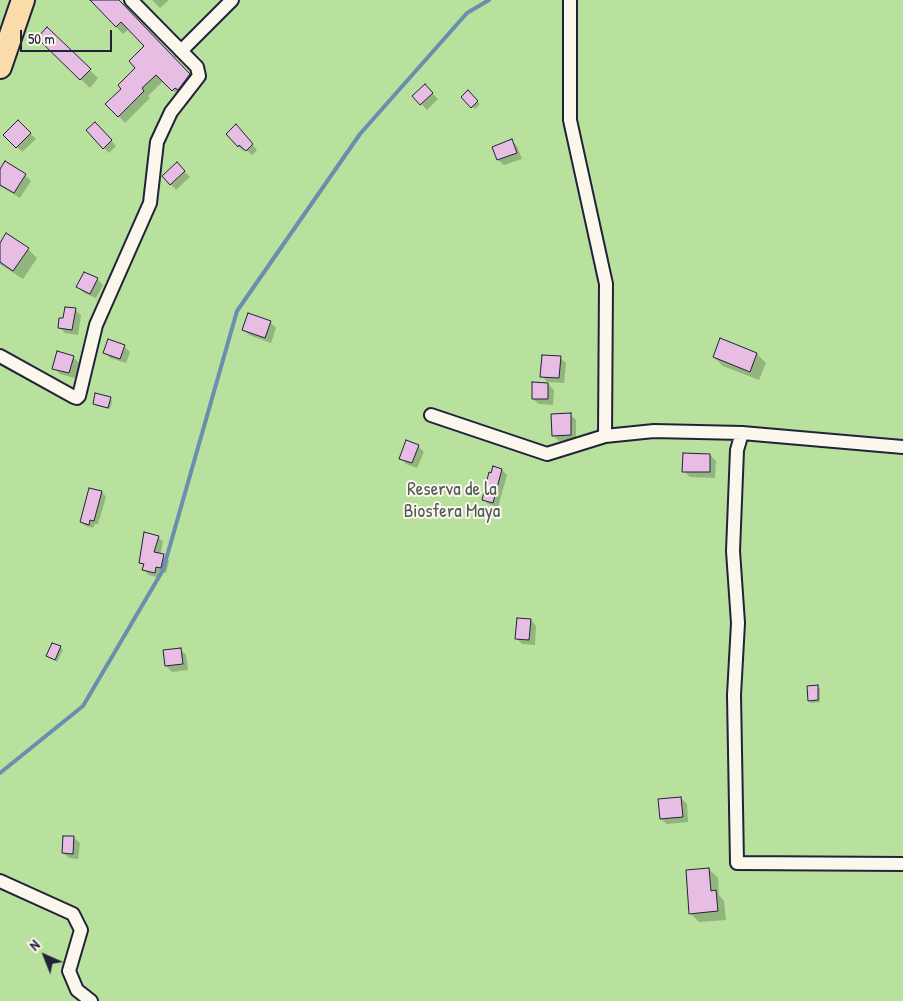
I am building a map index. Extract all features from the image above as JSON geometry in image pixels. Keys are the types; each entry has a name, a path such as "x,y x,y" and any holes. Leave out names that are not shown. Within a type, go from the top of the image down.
{"highway":[{"path":"0,67 20,3"}],"street":[{"path":"0,356 74,397 79,396 96,325 150,203 157,142 171,112 199,76 197,67 131,0"},
{"path":"182,51 232,0"},
{"path":"570,0 570,120 606,284 605,436"},
{"path":"431,415 547,454 605,436 654,431 742,433 903,447"},
{"path":"742,433 738,450 733,551 738,623 734,694 737,863 903,864"},
{"path":"0,881 73,914 81,930 69,971 77,990 91,1001"}],"green space":[{"name":"Reserva de la Biosfera Maya","path":"0,0 903,0 903,1001 0,1001"}],"building":[{"path":"90,0 119,0 190,74 178,90 175,88 172,91 156,75 142,88 144,91 118,117 105,104 121,89 118,85 135,68 129,61 144,46 121,22 116,27"},
{"path":"47,27 91,69 80,80 37,38"},
{"path":"425,84 433,93 420,105 412,96"},
{"path":"468,90 478,101 471,108 461,97"},
{"path":"18,120 31,133 16,148 3,135"},
{"path":"95,122 112,140 103,149 86,130"},
{"path":"236,124 253,144 246,151 239,145 238,147 226,134"},
{"path":"512,139 517,153 497,160 492,147"},
{"path":"5,161 26,174 14,193 0,185 0,169"},
{"path":"177,162 185,171 170,185 162,176"},
{"path":"6,233 29,248 13,271 0,262 0,243"},
{"path":"84,272 98,278 90,294 76,287"},
{"path":"65,307 76,308 72,330 58,328 59,318 63,318"},
{"path":"248,313 271,321 265,338 242,330"},
{"path":"720,338 757,353 750,372 713,357"},
{"path":"108,339 125,345 120,359 103,353"},
{"path":"57,351 74,356 69,373 52,369"},
{"path":"542,355 561,356 559,378 540,377"},
{"path":"532,382 548,383 548,399 532,399"},
{"path":"95,393 111,397 108,408 93,404"},
{"path":"571,413 571,435 552,436 551,414"},
{"path":"406,440 419,445 412,463 399,459"},
{"path":"683,453 710,454 710,472 682,472"},
{"path":"493,466 502,469 493,503 482,500 489,472 491,473"},
{"path":"89,488 102,491 94,521 90,520 89,525 80,522"},
{"path":"144,532 159,536 154,552 164,554 161,568 156,567 155,573 142,570 144,564 139,563"},
{"path":"517,618 531,619 529,640 515,639"},
{"path":"52,643 61,646 55,660 46,656"},
{"path":"181,648 183,664 165,666 163,650"},
{"path":"818,685 818,700 808,701 807,686"},
{"path":"681,797 683,817 660,819 658,799"},
{"path":"63,836 74,836 73,854 62,853"},
{"path":"709,868 711,891 716,890 718,911 689,914 686,870"}],"waterway":[{"path":"0,773 83,706 163,570 237,311 360,134 467,13 489,0"}]}
